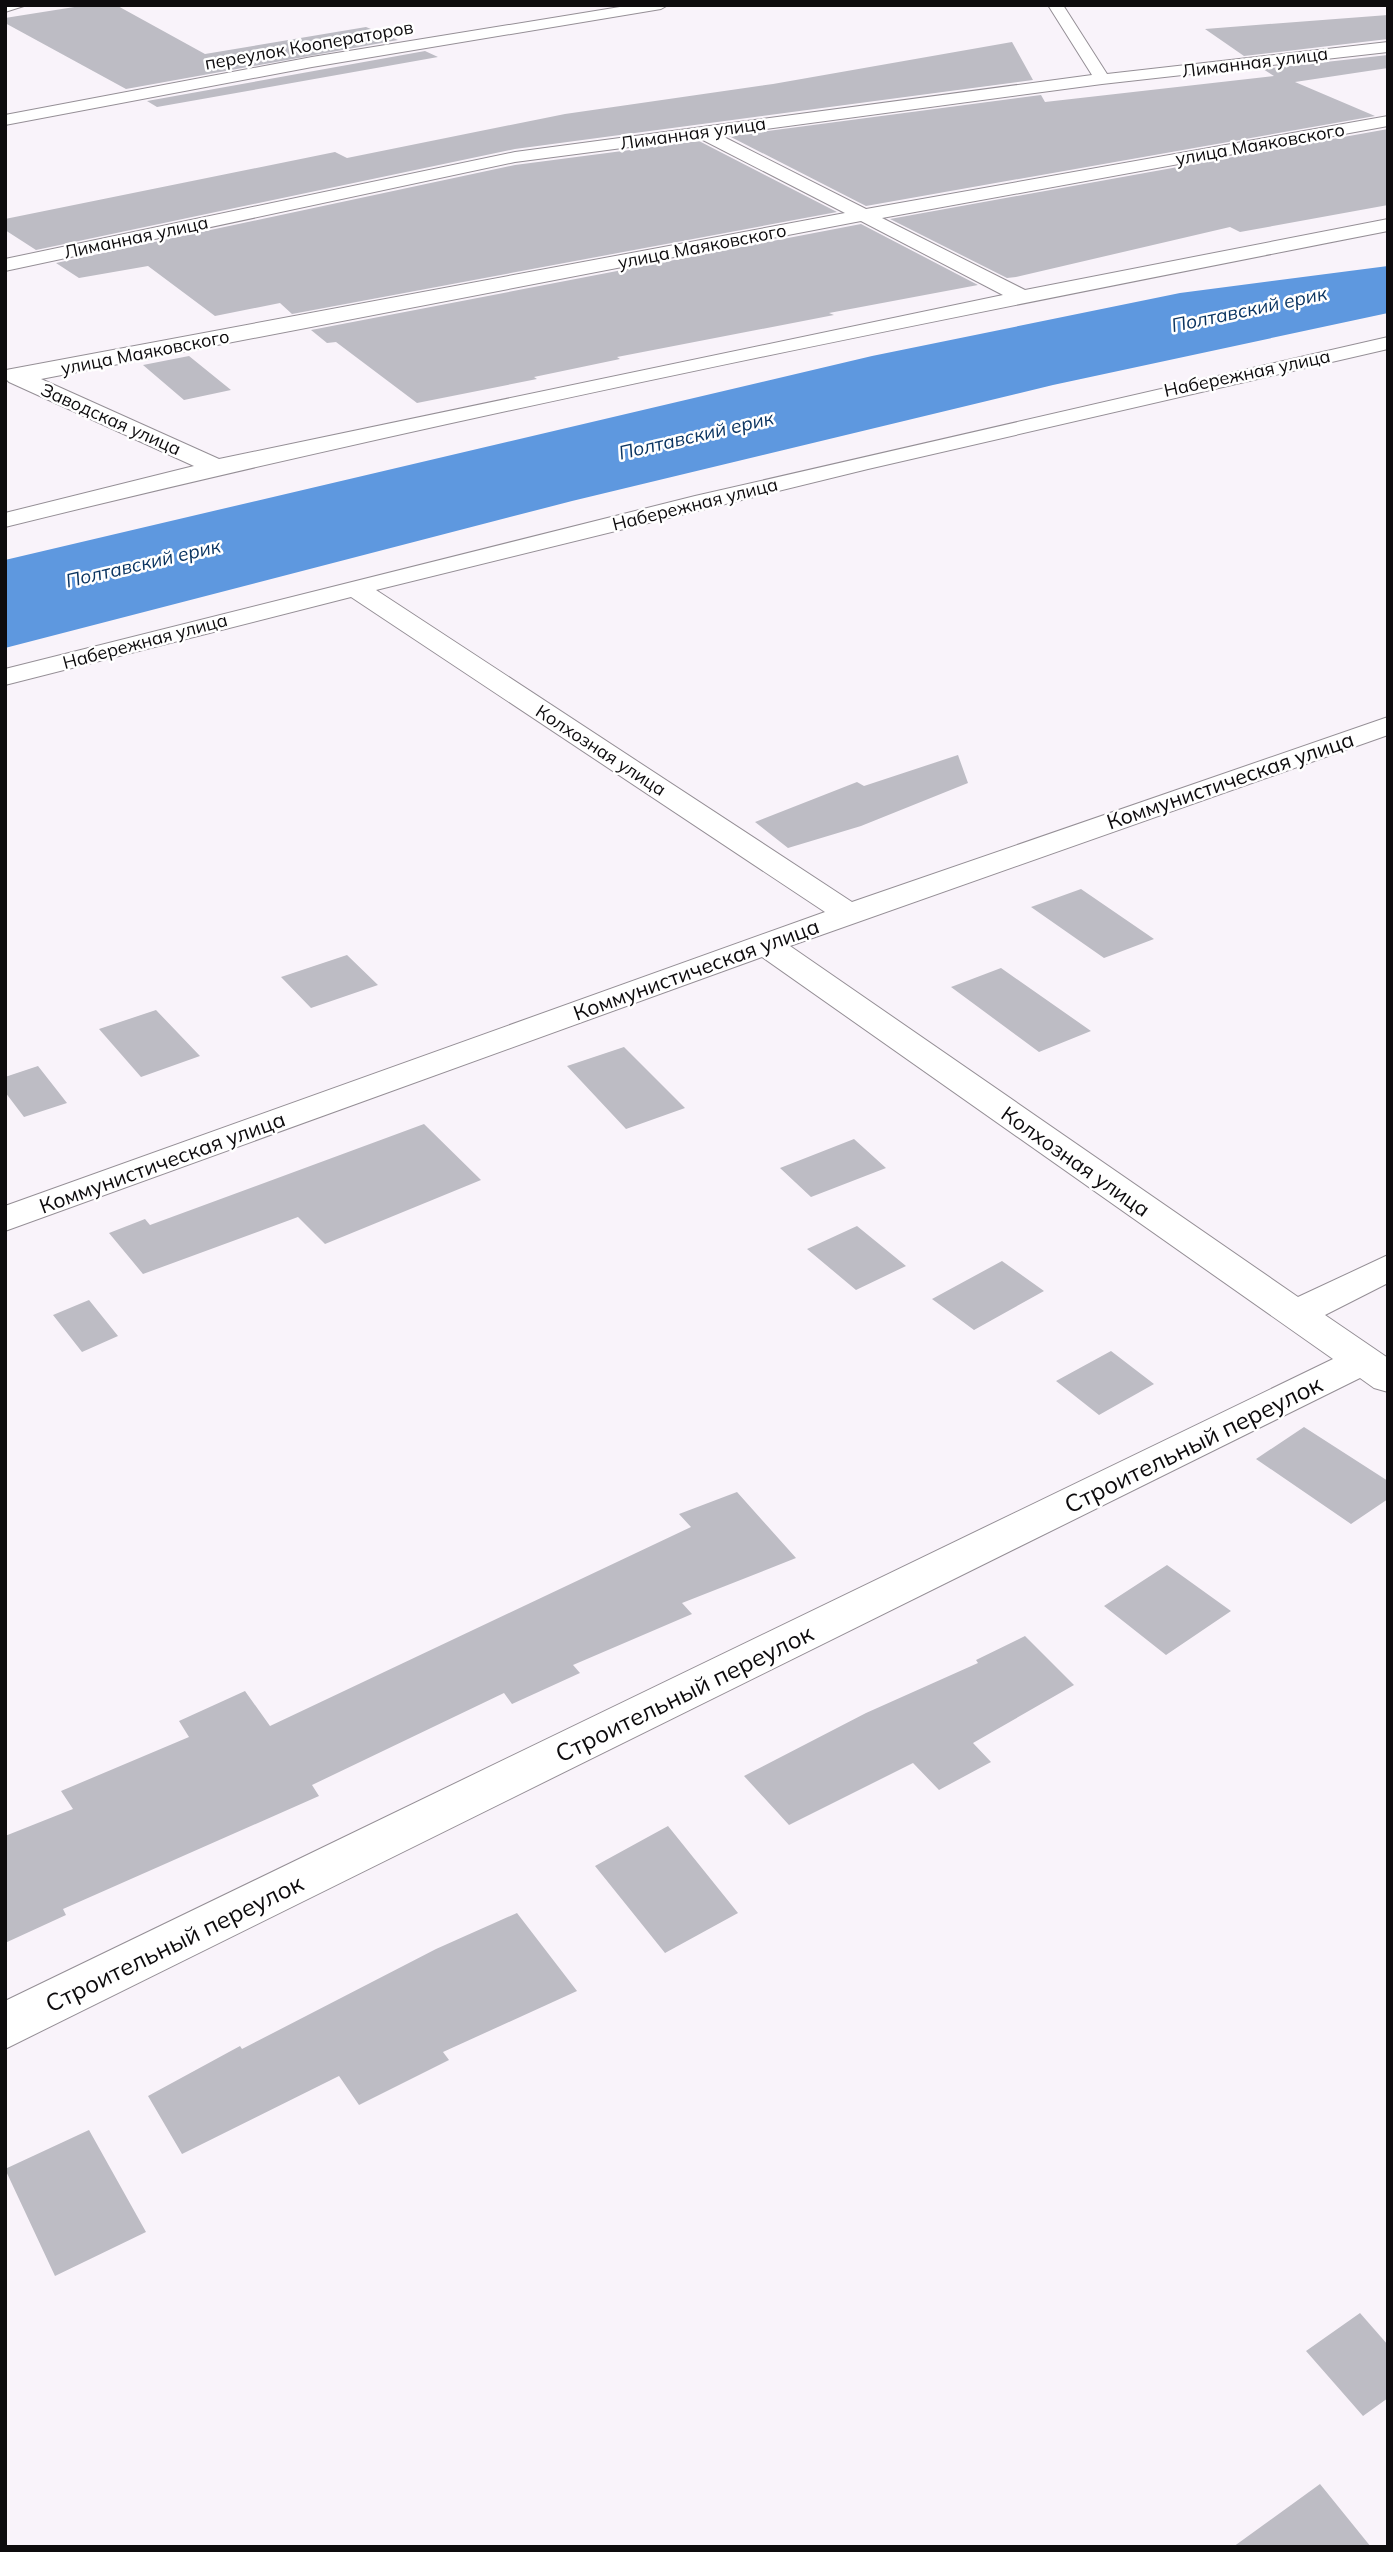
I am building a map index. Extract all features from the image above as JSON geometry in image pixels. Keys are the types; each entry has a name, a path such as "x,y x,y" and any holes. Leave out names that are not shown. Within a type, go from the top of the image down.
{"street":[{"path":"5,8 20,5"},
{"name":"переулок Кооператоров","path":"5,120 312,62 661,5"},
{"path":"1055,5 1102,79"},
{"name":"Лиманная улица","path":"5,265 515,157 1102,79 1388,47"},
{"name":"улица Маяковского","path":"11,374 1388,121"},
{"path":"701,132 1022,297"},
{"path":"5,520 216,467 1022,297 1388,225"},
{"name":"Набережная улица","path":"5,677 354,587 1132,398 1388,343"},
{"name":"Заводская улица","path":"11,374 216,467"},
{"name":"Колхозная улица","path":"354,587 849,914"},
{"name":"Коммунистическая улица","path":"5,1219 765,944 1388,725"},
{"name":"Колхозная улица","path":"765,944 1375,1370"},
{"path":"1295,1314 1388,1268"},
{"name":"Строительный переулок","path":"5,2026 1375,1370"}],"water":[{"name":"Полтавский ерик","path":"1388,266 1388,313 1053,385 572,501 5,648 5,560 872,356 1180,293"}],"building":[{"path":"87,5 116,5 205,54 366,27 398,40 126,89 5,23 5,18"},
{"path":"1388,15 1388,39 1244,56 1205,29"},
{"path":"1012,42 1033,80 515,149 36,250 5,230 5,219 335,152 347,158 565,114 773,84"},
{"path":"425,51 438,57 157,107 147,101"},
{"path":"1388,55 1388,68 1295,82 1375,116 866,206 729,136 1041,95 1045,102 1274,76 1263,69"},
{"path":"1388,129 1388,205 1240,232 1230,227 1016,277 1007,278 890,219"},
{"path":"699,141 837,212 292,314 280,303 215,316 148,266 79,278 56,263 515,165"},
{"path":"861,224 978,285 617,357 620,359 417,403 336,342 327,343 311,330"},
{"path":"189,356 231,390 184,400 143,365"},
{"path":"958,755 968,783 861,826 788,848 755,822 857,782 864,786"},
{"path":"1081,889 1154,939 1104,958 1031,907"},
{"path":"347,955 378,985 311,1008 281,977"},
{"path":"1001,968 1091,1031 1039,1052 951,987"},
{"path":"156,1010 200,1056 141,1077 99,1029"},
{"path":"624,1047 685,1108 626,1129 567,1066"},
{"path":"38,1066 67,1103 24,1117 5,1092 5,1077"},
{"path":"424,1124 481,1180 325,1244 298,1217 143,1274 109,1233 145,1219 150,1225"},
{"path":"854,1139 886,1168 811,1197 780,1168"},
{"path":"857,1226 906,1266 856,1290 807,1249"},
{"path":"1002,1261 1044,1291 974,1330 932,1299"},
{"path":"89,1300 118,1336 82,1352 53,1315"},
{"path":"1111,1351 1154,1384 1099,1415 1056,1381"},
{"path":"1304,1427 1388,1481 1388,1499 1351,1524 1256,1459"},
{"path":"737,1492 796,1558 682,1603 692,1614 573,1665 580,1673 512,1704 504,1693 312,1785 319,1796 63,1909 66,1915 5,1943 5,1836 73,1809 61,1791 189,1737 179,1721 245,1691 270,1726 691,1527 679,1514"},
{"path":"1167,1565 1231,1611 1166,1655 1104,1606"},
{"path":"1025,1636 1074,1685 973,1743 991,1762 939,1790 913,1763 789,1825 744,1776 866,1713 978,1663 976,1660"},
{"path":"668,1826 738,1913 665,1953 595,1866"},
{"path":"517,1913 577,1991 443,2052 449,2060 359,2105 339,2076 182,2154 148,2096 240,2046 242,2049 436,1949"},
{"path":"89,2130 146,2232 55,2276 5,2169"},
{"path":"1360,2313 1388,2345 1388,2398 1363,2416 1306,2351"},
{"path":"1320,2484 1371,2547 1233,2547"}]}
